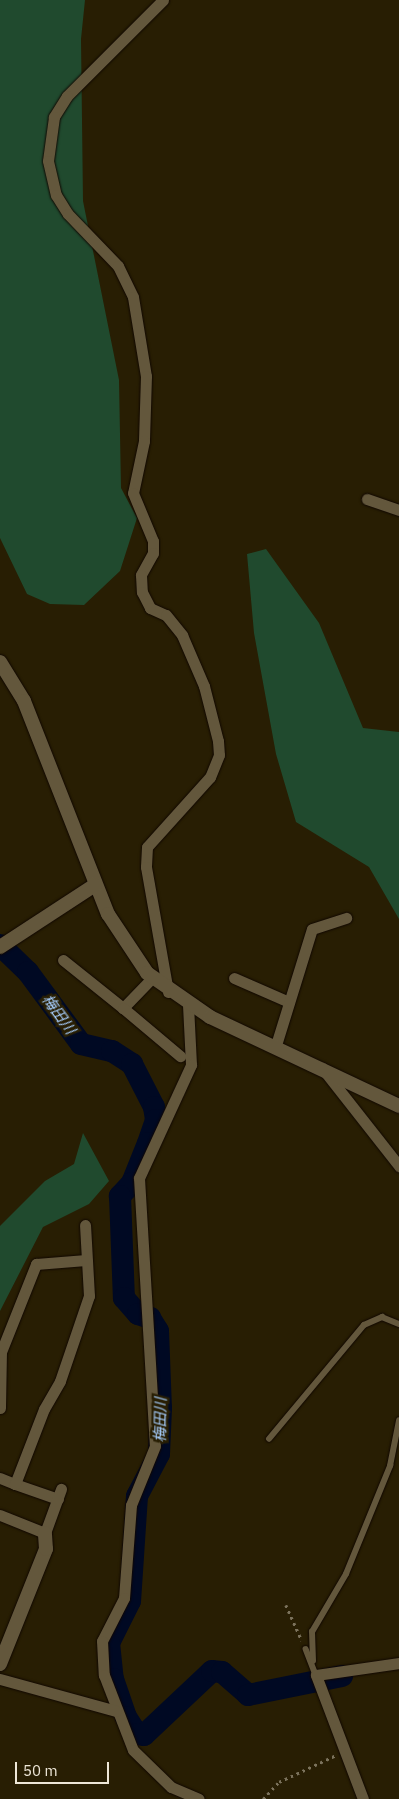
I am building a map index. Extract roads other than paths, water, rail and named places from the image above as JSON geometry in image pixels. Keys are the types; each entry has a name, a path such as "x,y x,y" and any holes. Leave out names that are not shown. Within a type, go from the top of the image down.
{"street":[{"path":"163,0 66,96 54,117 48,161 56,195 68,214 118,266 133,297 146,376 144,440 133,493 153,541 152,553 141,576 142,592 150,608 166,616 182,635 204,686 218,741 216,766 205,784 147,847 146,867 168,992"},
{"path":"368,499 399,510"},
{"path":"0,662 24,701 95,885 132,955 152,978 168,992 188,1005 320,1065 399,1106"},
{"path":"0,947 95,885"},
{"path":"276,1045 312,929 346,918"},
{"path":"63,960 180,1056"},
{"path":"123,1008 152,978"},
{"path":"234,978 290,1002"},
{"path":"188,1005 192,1064 139,1178 155,1446 131,1505 124,1598 102,1641 104,1675 116,1711 133,1750 152,1771 199,1799"},
{"path":"320,1065 347,1105 399,1166"},
{"path":"16,1484 44,1409 60,1381 89,1296 85,1225"},
{"path":"0,1408 1,1352 36,1264 86,1260"},
{"path":"0,1478 16,1484 59,1494 45,1533 46,1549 0,1664"},
{"path":"0,1515 45,1533"},
{"path":"363,1799 317,1680 399,1663"},
{"path":"0,1678 116,1711"}],"lane":[{"path":"269,1438 364,1326 382,1317 399,1324"},
{"path":"317,1680 313,1661 312,1632 346,1574 390,1466 399,1421"},
{"path":"306,1649 313,1661"}],"waterway":[{"name":"梅田川","path":"0,945 28,972 81,1044 112,1051 132,1064 154,1107 156,1120 148,1143 132,1183 120,1196 124,1298 138,1314 150,1318 158,1331 161,1408 159,1454 137,1496 130,1601 109,1643 113,1679 126,1717 137,1734 144,1735 212,1671 222,1672 248,1695 342,1676"}]}
